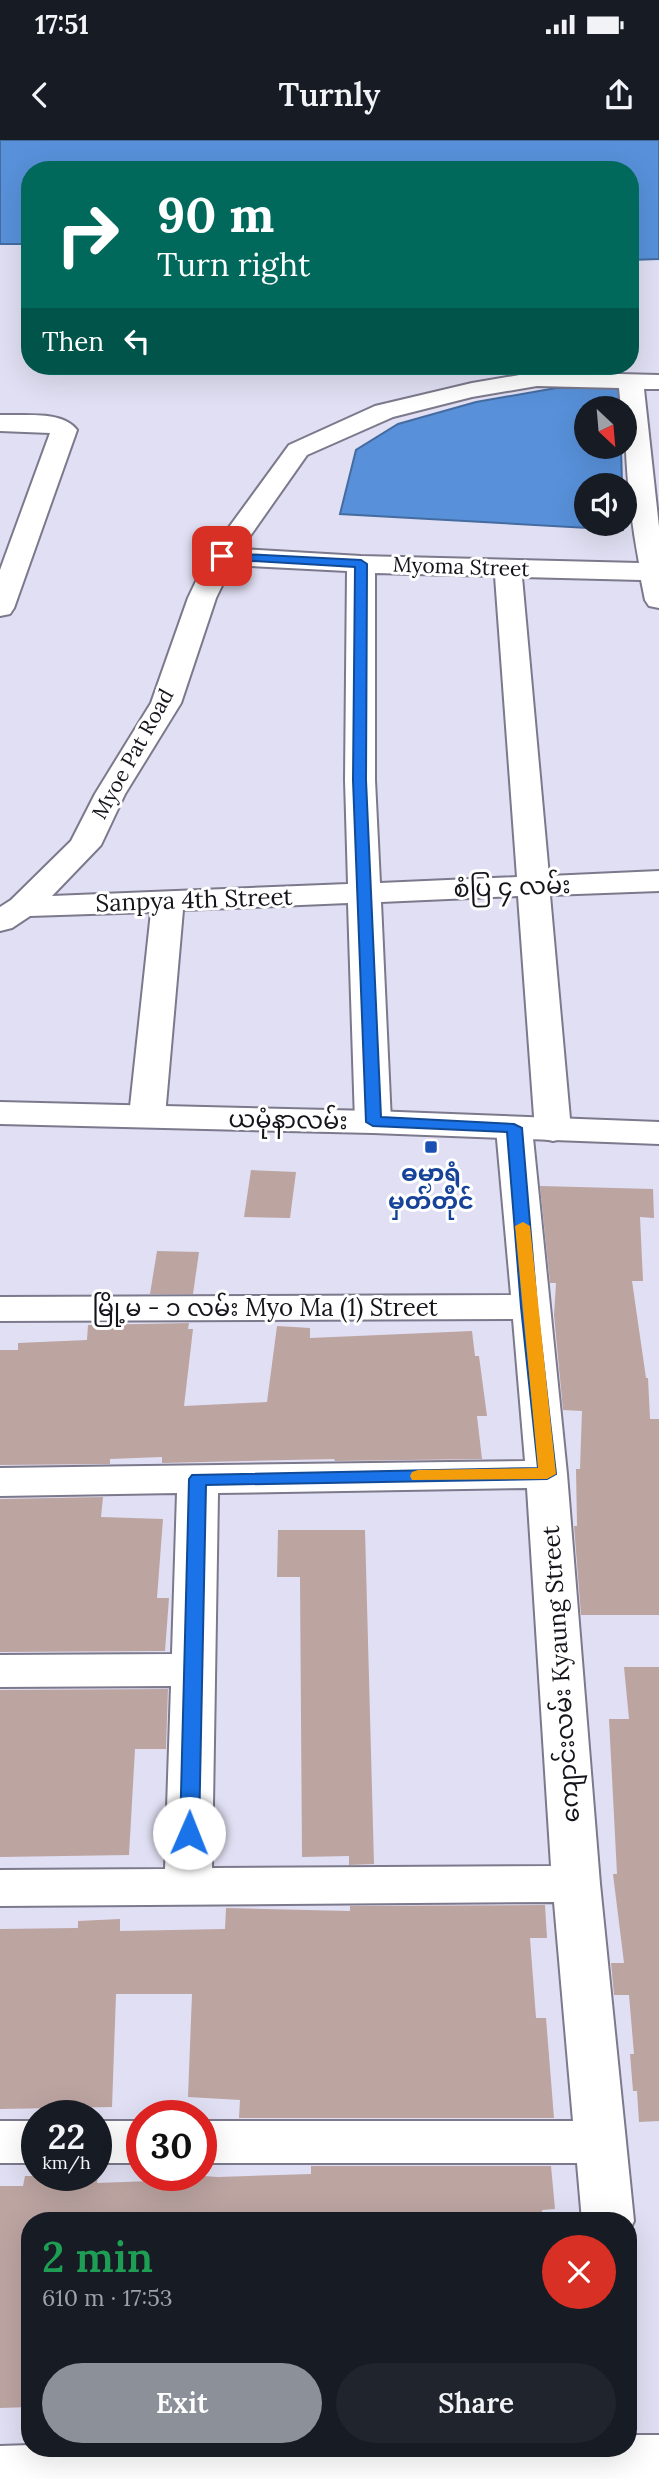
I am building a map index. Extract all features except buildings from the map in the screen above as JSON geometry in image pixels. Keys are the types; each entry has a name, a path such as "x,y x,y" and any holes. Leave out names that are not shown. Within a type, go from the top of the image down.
{"street":[{"name":"Myoe Pat Road","path":"12,914 85,845 110,794 166,703 202,598 222,556 298,450 384,411 472,390 537,380 659,382"},
{"path":"631,381 650,502 659,600"},
{"path":"0,422 55,425 64,430 0,608"},
{"path":"0,524 29,525"},
{"name":"Myoma Street","path":"222,556 361,564 656,572"},
{"path":"361,564 360,780 373,1122"},
{"name":"ကျောင်းလမ်း Kyaung Street","path":"508,569 533,886 533,1129 529,1307 547,1474 576,1884 607,2212"},
{"name":"စံပြ ၄ လမ်း","path":"364,893 659,881"},
{"name":"Sanpya 4th Street","path":"12,914 167,901 364,893"},
{"path":"147,1116 167,901"},
{"name":"ယမုံနာလမ်း","path":"0,1113 373,1122 659,1133"},
{"name":"မြို့မ - ၁ လမ်း Myo Ma (1) Street","path":"0,1309 529,1307"},
{"path":"0,1482 547,1474"},
{"path":"188,1887 198,1479"},
{"path":"0,1671 194,1670"},
{"path":"0,1888 576,1884"},
{"path":"0,2143 21,2142"},
{"path":"217,2142 601,2142"},
{"path":"0,2471 595,2457"}],"water":[{"path":"0,140 659,140 659,259 639,260 639,161 21,161 21,244 0,244"},
{"path":"556,388 619,388 619,396 574,396 574,459 621,459 622,473 574,473 574,527 340,514 356,450 398,424 476,402"}],"slow traffic":[{"path":"418,1476 547,1474 523,1226"}],"place":[{"name":"ဓမ္မာရုံ မှတ်တိုင်","path":"431,1147"}],"route":[{"path":"189,1833 198,1479 547,1474 514,1128 373,1122 360,780 361,564 222,556"}]}
